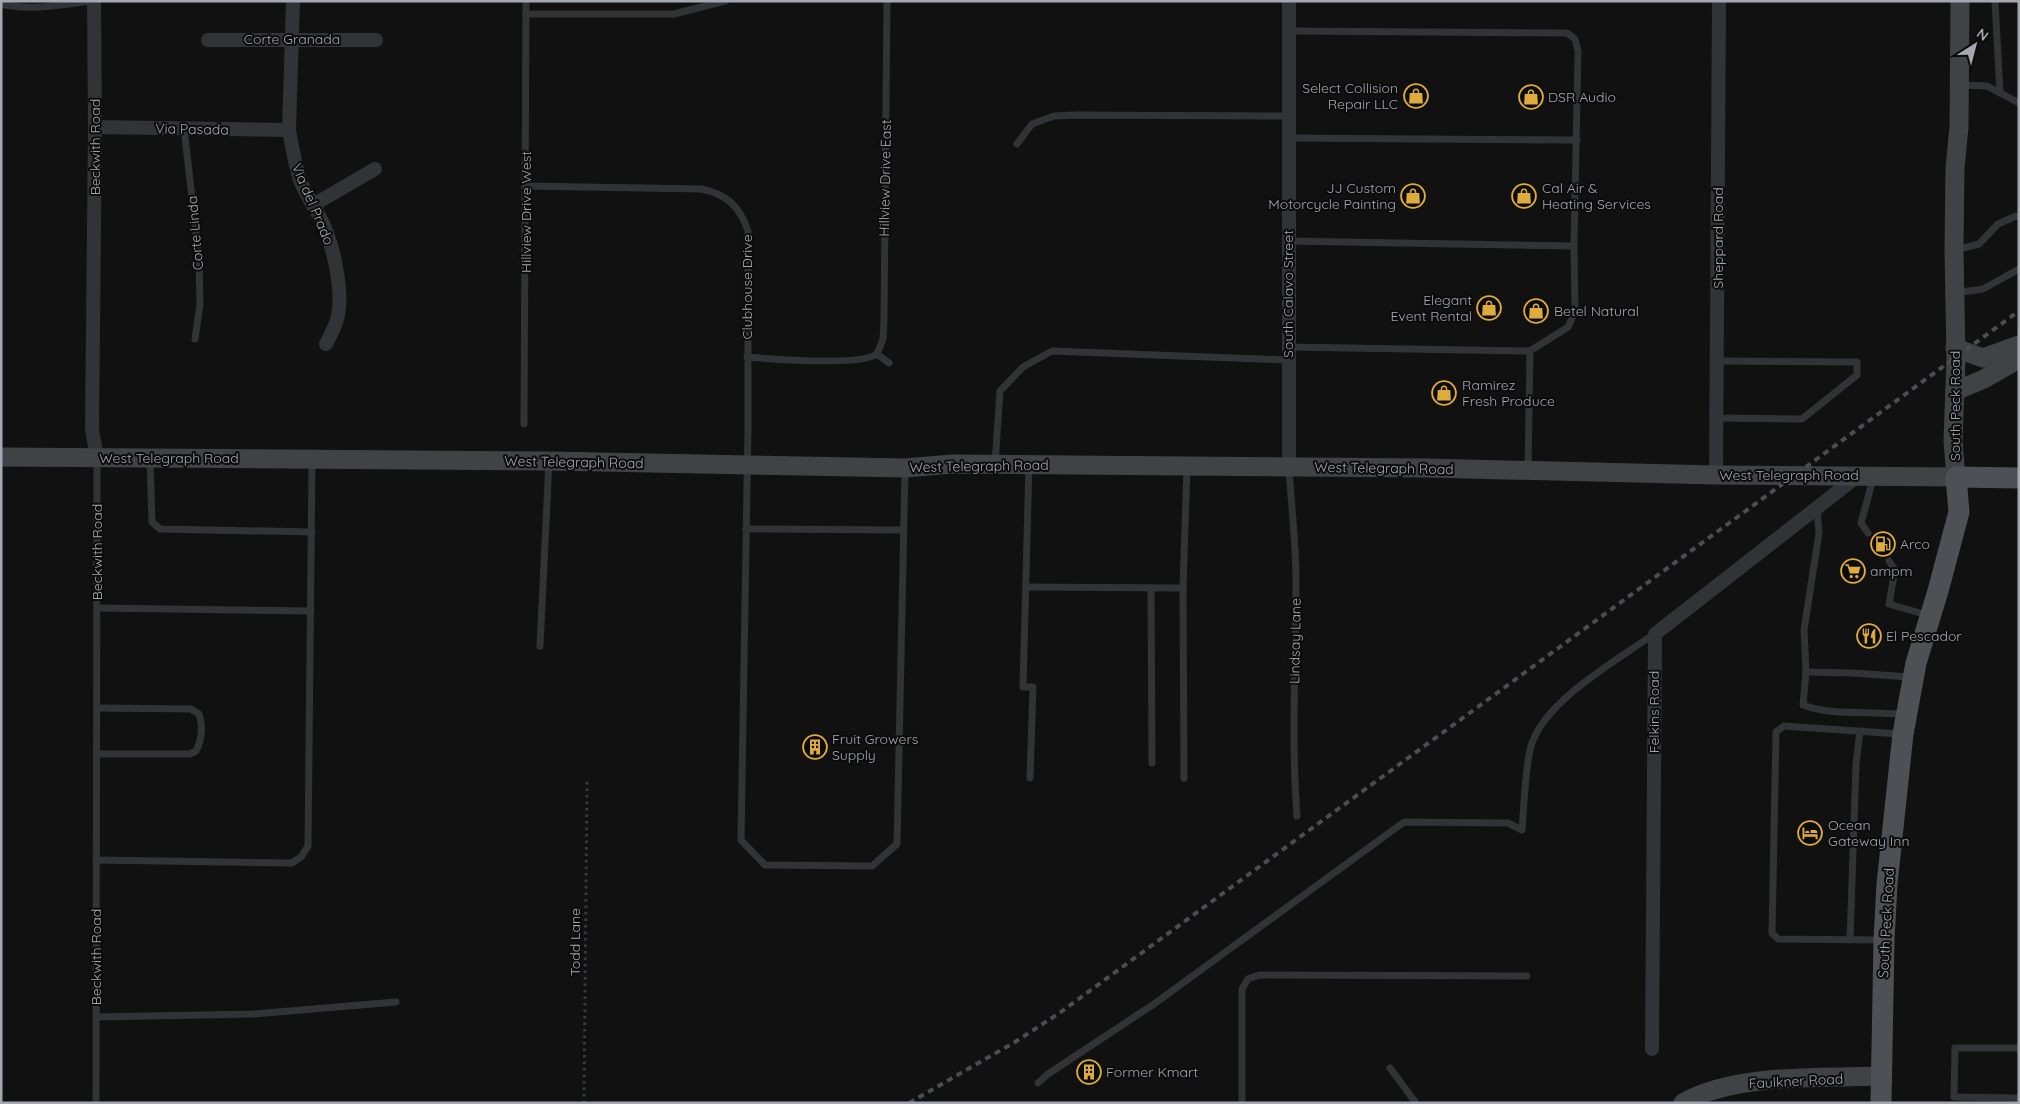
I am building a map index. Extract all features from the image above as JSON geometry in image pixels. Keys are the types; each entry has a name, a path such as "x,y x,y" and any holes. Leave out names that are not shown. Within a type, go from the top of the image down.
{"main road":[{"name":"South Peck Road","path":"1881,1103 1887,884 1904,725 1912,677 1959,512 1953,441 1955,392 1954,250 1960,84 1960,1"},
{"path":"1955,348 1983,358 2019,345"},
{"path":"1955,392 2019,361"},
{"name":"West Telegraph Road","path":"1,457 550,461 905,468 952,464 1029,464 1956,477"},
{"path":"1956,477 2019,478"},
{"name":"Faulkner Road","path":"1683,1103 1720,1088 1758,1080 1882,1076"}],"street":[{"name":"Beckwith Road","path":"93,1 95,127 92,429 97,458"},
{"name":"Via del Prado","path":"293,1 289,130 292,150 301,181 325,228 334,253 338,285 338,313 334,329 326,344"},
{"name":"South Calavo Street","path":"1289,1 1289,467"},
{"name":"Sheppard Road","path":"1716,475 1719,1"},
{"name":"Corte Granada","path":"208,40 376,40"},
{"name":"Via Pasada","path":"95,127 289,130"},
{"path":"313,205 375,169"},
{"path":"1655,634 1817,509 1866,475"},
{"name":"Felkins Road","path":"1652,1049 1655,634"}],"lane":[{"path":"1,4 12,6 53,6 93,1"},
{"name":"Hillview Drive West","path":"524,424 526,1"},
{"path":"526,14 674,14 725,1"},
{"name":"Hillview Drive East","path":"877,354 883,339 884,320 887,1"},
{"path":"1995,1 2000,93"},
{"path":"995,464 1000,391 1022,367 1052,351 1288,354 1530,351 1568,327 1575,312 1574,246 1578,51 1574,39 1567,33 1289,30"},
{"path":"1960,84 1987,86 2019,103"},
{"path":"1017,144 1032,124 1054,116 1289,116"},
{"name":"Corte Linda","path":"184,128 199,259 200,304 195,339"},
{"path":"1289,138 1577,140"},
{"name":"Clubhouse Drive","path":"526,186 701,189 717,194 732,202 743,217 748,232 748,357 742,840 765,865 872,866 896,844 905,468"},
{"path":"1954,250 1979,244 1998,224 2016,216 2019,217"},
{"path":"1288,241 1574,246"},
{"path":"1954,293 1983,289 2019,269"},
{"path":"1528,470 1530,351"},
{"path":"748,357 864,359 872,358 877,354 888,363"},
{"path":"1716,418 1802,419 1857,375 1857,362 1717,361"},
{"name":"Beckwith Road","path":"96,1103 97,458"},
{"path":"150,458 152,522 160,529 312,532"},
{"path":"96,860 292,863 301,857 308,846 312,459"},
{"path":"540,646 550,461"},
{"path":"1029,464 1022,687 1033,687 1030,778"},
{"path":"1184,778 1183,588 1187,466"},
{"name":"Lindsay Lane","path":"1289,467 1294,519 1296,578 1294,784 1297,816"},
{"path":"1866,475 1861,524 1868,534"},
{"path":"1817,509 1819,532 1804,630 1806,672 1803,705 1823,711 1882,712 1904,725"},
{"path":"746,529 903,530"},
{"path":"1889,562 1895,570 1889,604 1930,616"},
{"path":"1026,587 1183,588"},
{"path":"1150,588 1152,763"},
{"path":"97,608 311,611"},
{"path":"1038,1083 1048,1074 1154,1004 1404,822 1508,823 1522,830 1531,747 1538,728 1564,698 1655,634"},
{"path":"1806,672 1912,677"},
{"path":"97,708 191,709 199,714 202,722 200,744 196,751 190,754 97,754"},
{"path":"1884,940 1778,939 1772,933 1776,732 1784,726 1860,731 1904,725"},
{"path":"1850,940 1856,764 1860,731"},
{"path":"1242,1103 1242,989 1248,980 1259,974 1527,976"},
{"path":"96,1017 254,1014 396,1002"},
{"path":"2019,1048 1955,1048 1954,1097 2019,1098"},
{"path":"1390,1068 1416,1103"}],"path":[{"name":"Todd Lane","path":"584,1103 587,781"}],"railway":[{"path":"909,1103 1015,1042 1058,1014 2019,311"}],"place":[{"name":"Select Collision Repair LLC","path":"1416,96"},
{"name":"DSR Audio","path":"1531,97"},
{"name":"JJ Custom Motorcycle Painting","path":"1413,196"},
{"name":"Cal Air & Heating Services","path":"1524,196"},
{"name":"Elegant Event Rental","path":"1489,308"},
{"name":"Betel Natural","path":"1536,311"},
{"name":"Ramirez Fresh Produce","path":"1444,393"},
{"name":"Arco","path":"1883,544"},
{"name":"ampm","path":"1853,571"},
{"name":"El Pescador","path":"1869,636"},
{"name":"Fruit Growers Supply","path":"815,747"},
{"name":"Ocean Gateway Inn","path":"1810,833"},
{"name":"Former Kmart","path":"1089,1072"}]}
